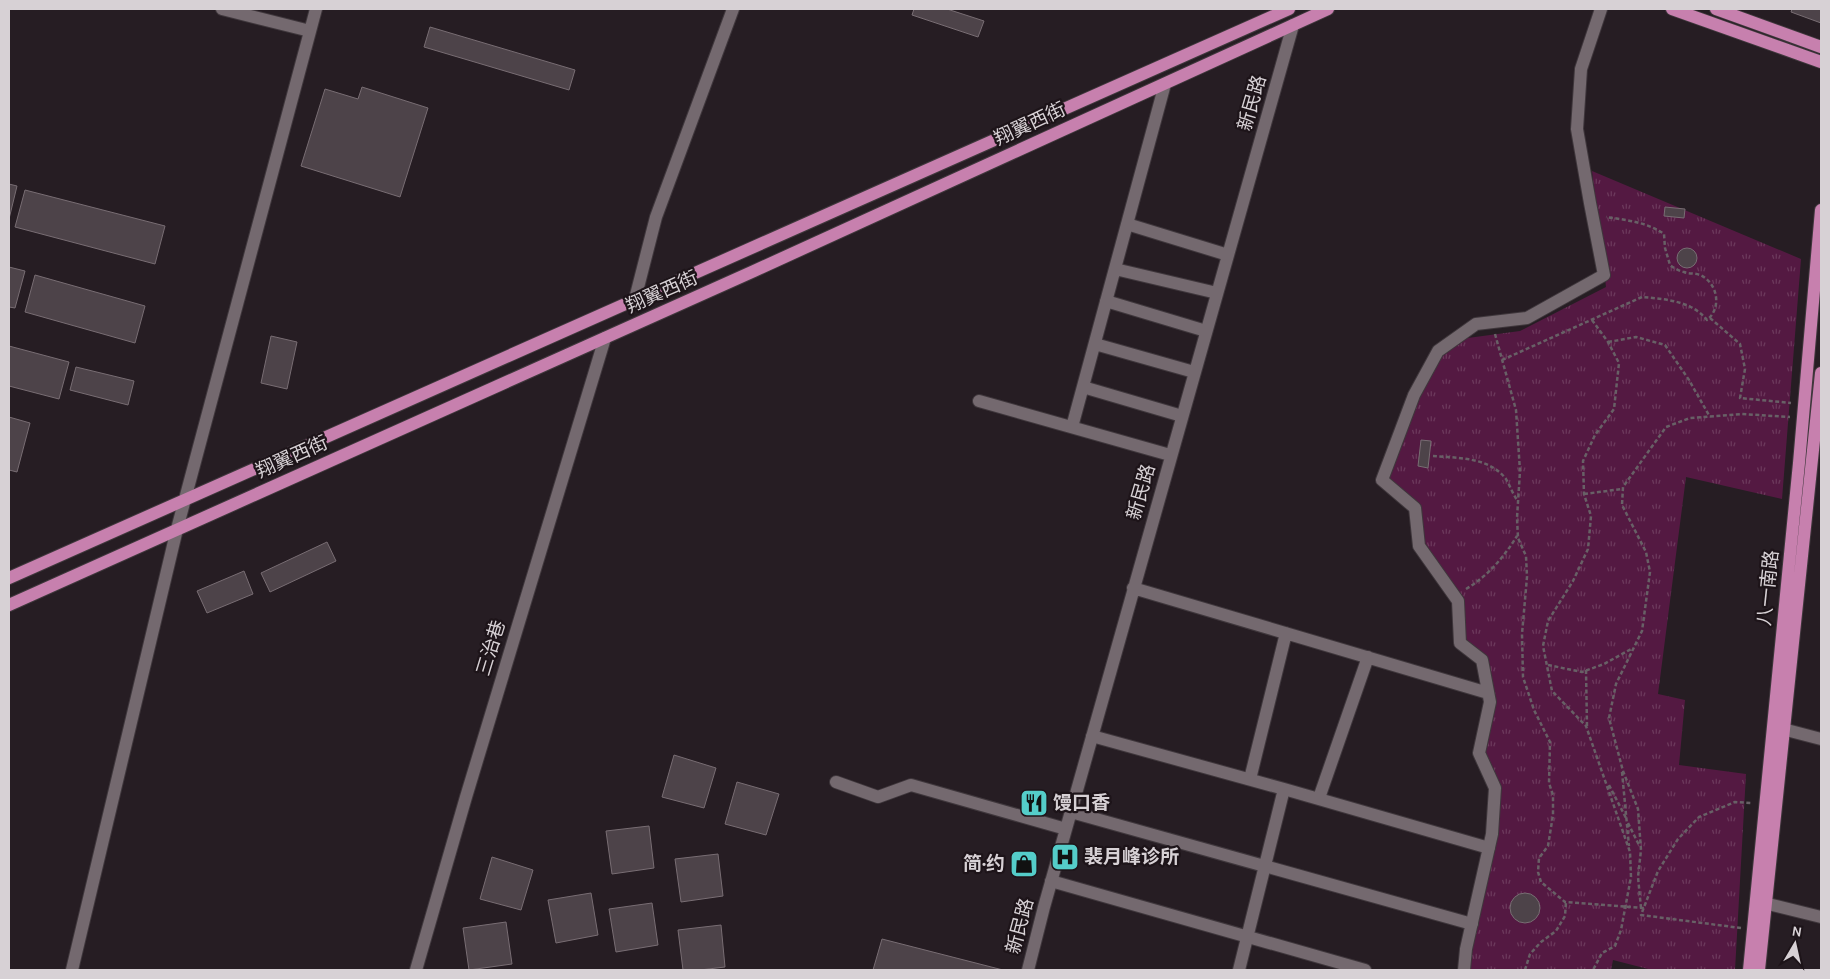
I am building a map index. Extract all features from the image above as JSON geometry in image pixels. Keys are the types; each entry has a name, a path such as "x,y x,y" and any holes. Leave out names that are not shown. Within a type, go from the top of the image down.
{"main road":[{"name":"翔翼西街","path":"9,578 1289,9"},
{"name":"翔翼西街","path":"9,605 605,338 1328,9"},
{"path":"1672,9 1821,62"},
{"path":"1716,9 1821,47"},
{"name":"八一南路","path":"1811,465 1804,412 1821,210"},
{"name":"八一南路","path":"1749,970 1753,930 1761,902 1778,727 1821,373"},
{"name":"八一南路","path":"1759,970 1765,804 1778,727"}],"street":[{"path":"222,9 310,32"},
{"path":"72,970 177,529 316,9"},
{"path":"635,299 656,217 734,9"},
{"path":"1464,970 1466,949 1492,834 1495,788 1479,753 1490,702 1482,660 1460,643 1458,601 1419,546 1415,508 1382,480 1414,395 1438,351 1476,324 1527,318 1604,275 1577,129 1581,69 1601,9"},
{"name":"新民路","path":"1028,970 1170,455 1293,25"},
{"path":"1072,427 1165,84"},
{"path":"1127,224 1228,255"},
{"path":"1115,269 1217,293"},
{"path":"1106,301 1206,331"},
{"name":"三治巷","path":"416,970 468,789 605,338"},
{"path":"1094,344 1194,372"},
{"path":"1083,387 1182,416"},
{"path":"979,401 1170,455"},
{"path":"1133,588 1488,693"},
{"path":"1250,779 1286,633"},
{"path":"1318,798 1368,657"},
{"path":"1778,727 1821,739"},
{"path":"1092,736 1284,788 1489,848"},
{"path":"836,782 878,797 911,785 1066,829"},
{"path":"1238,970 1284,788"},
{"path":"1071,812 1472,924"},
{"path":"1052,881 1364,970"},
{"path":"1761,902 1821,917"}],"path":[{"path":"1592,215 1639,223 1664,234 1665,248 1670,265 1683,272 1701,275 1714,287 1717,301 1713,315 1710,318"},
{"path":"1502,360 1642,297 1666,300 1701,313 1707,320 1710,318 1740,344 1745,369 1740,398 1804,412"},
{"path":"1592,320 1608,342 1619,364 1614,409 1595,435 1582,461 1584,494 1591,516 1588,549 1573,581 1548,621 1543,646 1552,691 1586,726 1630,852"},
{"path":"1491,322 1516,410 1520,471 1518,534 1526,556 1527,576 1522,634 1523,677 1534,710 1550,742 1549,783 1553,795 1551,834 1548,846 1539,858 1538,872 1541,882 1566,902 1642,908"},
{"path":"1608,342 1636,337 1665,345 1689,380 1710,417"},
{"path":"1753,930 1642,915 1638,877 1640,848 1638,809 1622,768 1609,718 1616,684 1642,631 1650,572 1646,552 1622,505 1623,487 1666,427 1690,418 1804,412"},
{"path":"1433,456 1474,460 1489,464 1505,479 1518,502"},
{"path":"1584,494 1623,489"},
{"path":"1454,596 1487,574 1505,554 1518,534"},
{"path":"1548,665 1582,672 1604,664 1633,648"},
{"path":"1586,670 1587,730"},
{"path":"1593,970 1602,953 1615,946 1621,930 1631,877 1622,768"},
{"path":"1603,773 1640,848"},
{"path":"1642,908 1658,871 1678,839 1699,817 1735,802 1765,804"},
{"path":"1525,970 1530,954 1541,942 1556,931 1565,916 1566,902"}],"green space":[{"path":"1592,171 1801,259 1782,499 1686,477 1658,694 1685,700 1679,765 1746,774 1735,970 1652,970 1613,960 1611,970 1464,970 1496,782 1479,753 1490,702 1482,660 1460,643 1458,602 1415,541 1415,501 1382,480 1414,395 1453,340 1520,331 1606,287"}],"building":[{"path":"914,9 947,9 984,21 978,37 912,15"},
{"path":"1792,9 1821,9 1821,23 1791,12"},
{"path":"430,27 575,70 569,90 424,47"},
{"path":"362,87 428,108 400,197 301,166 325,89 358,99"},
{"path":"9,184 17,186 9,219"},
{"path":"25,190 165,226 155,264 15,227"},
{"path":"1665,207 1685,209 1684,218 1664,216"},
{"path":"1687,248 1694,251 1697,258 1694,265 1687,268 1680,265 1677,258 1680,251"},
{"path":"9,267 25,271 15,308 9,307"},
{"path":"35,275 145,306 135,343 25,312"},
{"path":"271,336 297,342 287,389 261,383"},
{"path":"9,346 69,362 59,399 9,386"},
{"path":"76,367 134,381 128,405 70,390"},
{"path":"9,417 30,423 17,472 9,470"},
{"path":"1421,440 1431,441 1428,468 1418,466"},
{"path":"327,542 336,561 270,592 261,573"},
{"path":"244,571 253,594 207,613 197,591"},
{"path":"674,755 716,768 704,808 662,797"},
{"path":"737,782 779,794 766,835 725,824"},
{"path":"649,826 654,868 612,874 606,831"},
{"path":"718,854 723,896 681,902 675,859"},
{"path":"492,857 533,870 521,910 480,899"},
{"path":"591,893 598,935 556,943 548,900"},
{"path":"1525,893 1536,897 1540,908 1536,919 1525,923 1514,919 1510,908 1514,897"},
{"path":"652,903 658,945 616,952 609,909"},
{"path":"506,922 512,964 469,970 463,928"},
{"path":"721,925 725,967 683,970 678,930"},
{"path":"882,939 1003,970 873,970"}],"place":[{"name":"馒口香","path":"1034,803"},
{"name":"裴月峰诊所","path":"1065,857"},
{"name":"简·约","path":"1024,864"}]}
